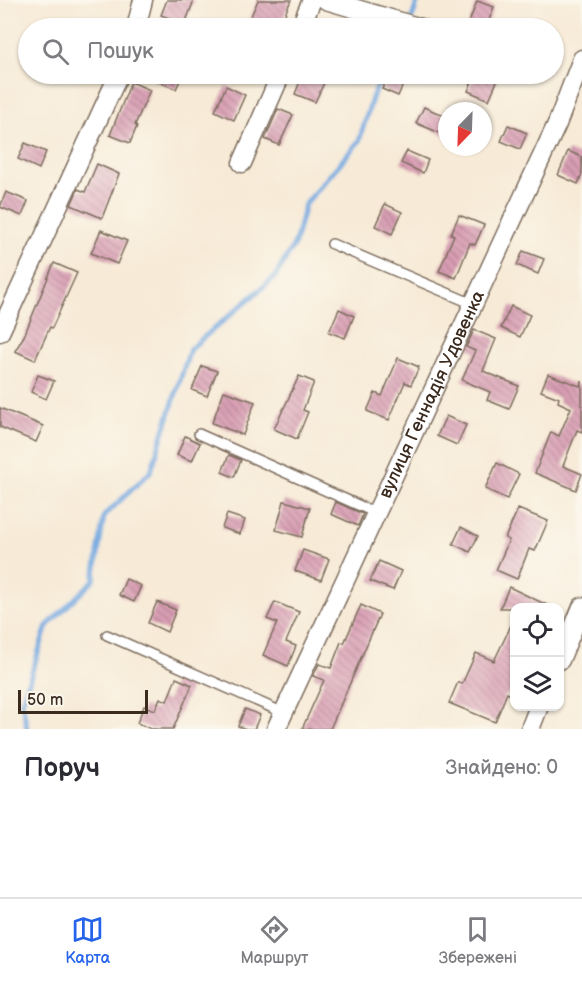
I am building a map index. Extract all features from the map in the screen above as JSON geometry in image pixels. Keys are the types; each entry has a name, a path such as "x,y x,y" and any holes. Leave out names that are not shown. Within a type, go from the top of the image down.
{"street":[{"path":"138,18 143,0"},
{"path":"304,18 312,0"},
{"path":"334,1 389,18"},
{"name":"вулиця Геннадія Удовенка","path":"280,721 474,304 556,124 582,59"},
{"path":"0,332 114,84"},
{"path":"242,163 276,84"},
{"path":"561,657 582,607"},
{"path":"530,729 537,711"}],"lane":[{"path":"332,244 474,304"},
{"path":"199,435 376,513"},
{"path":"107,635 280,721"}],"building":[{"path":"167,0 194,0 187,18 169,18 161,15"},
{"path":"258,0 291,0 283,18 250,18"},
{"path":"477,1 494,7 490,18 471,18"},
{"path":"130,84 150,90 130,143 110,135"},
{"path":"164,84 178,84 176,89"},
{"path":"299,84 324,84 315,102 295,94"},
{"path":"384,84 403,84 398,96 382,89"},
{"path":"471,84 496,84 489,100 468,91"},
{"path":"226,86 245,95 234,120 215,111"},
{"path":"424,107 438,113 438,132 416,123"},
{"path":"278,109 293,115 279,145 265,139"},
{"path":"508,125 527,133 520,149 501,141"},
{"path":"25,143 46,152 39,169 18,159"},
{"path":"407,151 428,160 423,173 401,163"},
{"path":"568,151 582,157 582,174 578,184 558,175"},
{"path":"97,164 119,174 102,218 71,205 78,189 85,192"},
{"path":"6,192 28,201 22,216 0,207"},
{"path":"385,204 402,212 392,234 375,226"},
{"path":"459,215 484,225 475,245 470,243 456,278 439,271 454,235 451,234"},
{"path":"101,230 127,241 117,264 91,253"},
{"path":"523,251 544,259 538,274 517,265"},
{"path":"54,263 77,273 35,360 15,351 24,336"},
{"path":"511,306 530,315 520,337 501,328"},
{"path":"339,309 354,316 345,338 329,332"},
{"path":"474,330 496,339 483,371 519,386 509,409 487,400 490,392 462,380 475,351 466,347"},
{"path":"398,358 419,367 411,385 405,382 389,420 367,411 375,393 382,396"},
{"path":"202,366 217,371 207,396 192,390"},
{"path":"548,374 580,386 582,381 582,432 577,430 563,466 582,474 576,490 535,473 551,432 559,436 571,408 558,402 559,398 541,391"},
{"path":"38,375 54,381 46,399 31,392"},
{"path":"299,376 314,382 303,410 308,412 297,439 274,429"},
{"path":"224,391 255,402 243,435 212,423"},
{"path":"0,408 43,426 36,442 0,427"},
{"path":"446,416 466,425 457,445 437,436"},
{"path":"185,436 200,443 192,461 177,455"},
{"path":"229,455 241,460 234,477 222,472"},
{"path":"497,463 519,474 507,499 485,489"},
{"path":"284,501 310,508 302,537 276,530"},
{"path":"336,502 363,514 358,526 331,514"},
{"path":"518,509 548,521 535,551 529,549 517,579 496,570 509,540 505,538"},
{"path":"227,514 245,520 240,534 222,528"},
{"path":"461,527 478,536 470,552 453,544"},
{"path":"303,550 329,559 321,580 295,571"},
{"path":"379,561 401,571 393,590 370,581"},
{"path":"126,579 141,586 134,602 119,595"},
{"path":"509,587 543,603 510,603 510,608 500,608"},
{"path":"157,602 176,610 167,632 148,623"},
{"path":"275,602 299,612 286,642 296,646 288,666 263,655 277,623 267,619"},
{"path":"361,605 380,614 330,729 302,729 324,680 313,676 319,664 331,668 341,642 344,643"},
{"path":"510,627 510,695 507,693 495,722 449,703 458,682 462,684 476,653 494,661"},
{"path":"176,678 192,685 173,729 151,729 137,723 144,706 155,710 160,698 167,701"},
{"path":"245,709 260,715 254,729 238,726"}],"waterway":[{"path":"412,18 418,0"},
{"path":"27,729 22,702 47,626 94,580 104,516 151,471 190,349 275,277 295,243 305,204 359,141 373,95 379,84"}]}
